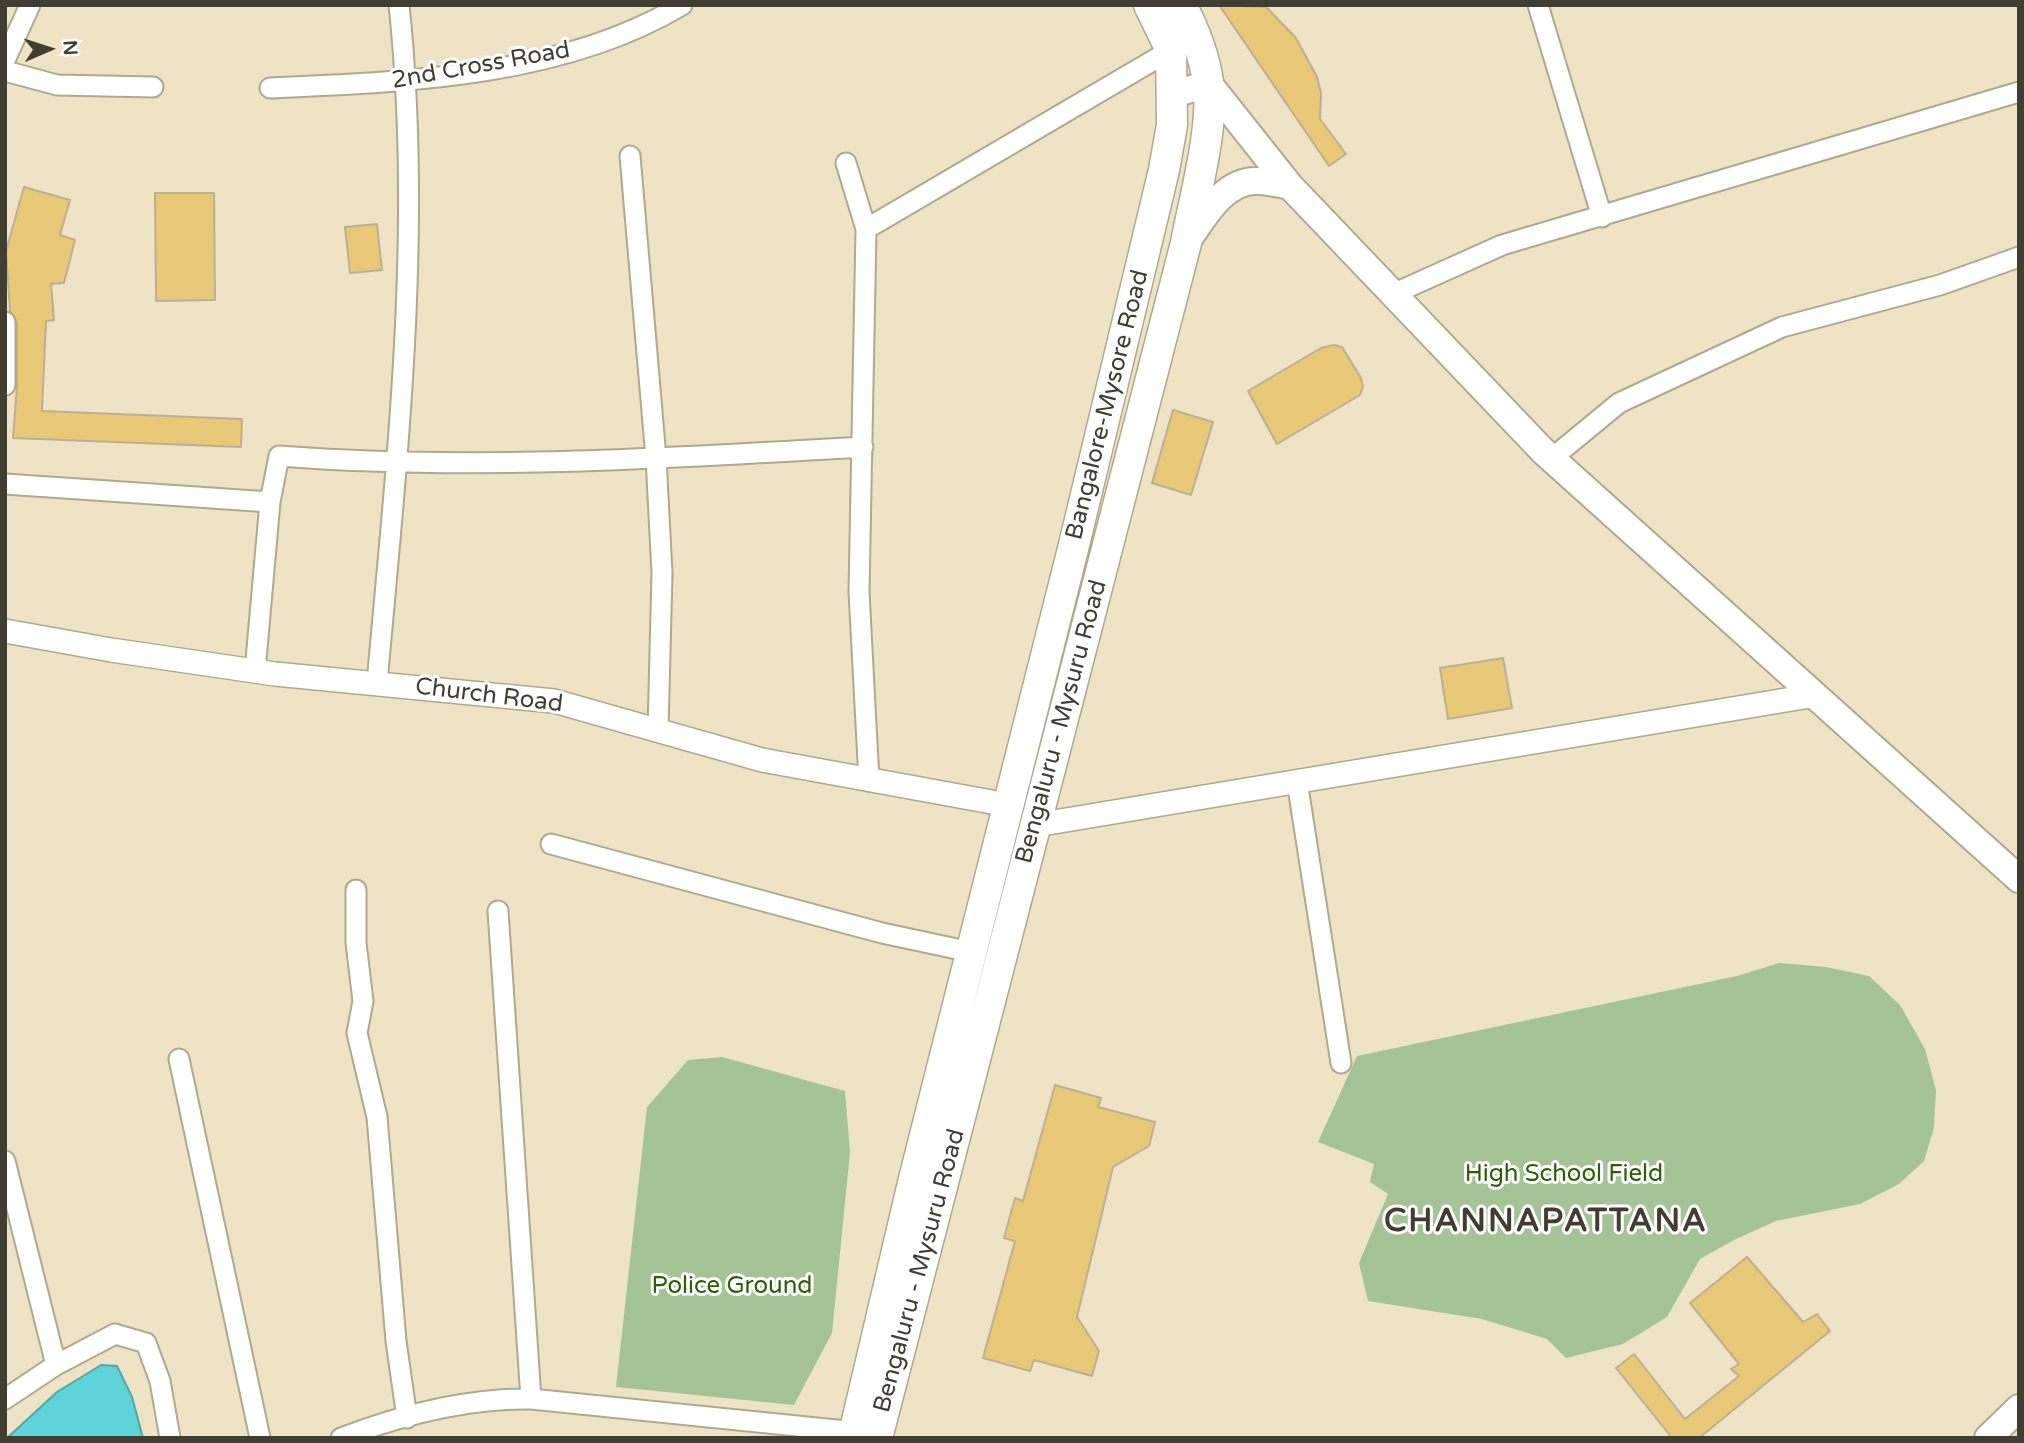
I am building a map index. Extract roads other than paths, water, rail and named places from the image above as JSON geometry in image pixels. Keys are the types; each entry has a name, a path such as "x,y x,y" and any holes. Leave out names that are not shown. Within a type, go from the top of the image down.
{"main road":[{"name":"Bangalore-Mysore Road","path":"1008,805 1147,249 1172,125 1171,50 1149,5"},
{"name":"Bengaluru - Mysuru Road","path":"862,1436 981,1037 1186,243 1201,160 1209,84 1202,53 1181,5"},
{"path":"1171,50 1202,53"},
{"path":"1173,94 1209,84 1290,186 1551,459 2019,879"},
{"path":"1186,243 1216,201 1232,189 1254,180 1290,186"},
{"name":"Bengaluru - Mysuru Road","path":"879,1377 952,1030 1008,805"},
{"path":"952,1030 981,1037"},
{"path":"1988,1438 2019,1408"}],"street":[{"path":"377,683 397,463 407,256 407,82 399,5"},
{"name":"2nd Cross Road","path":"270,89 407,82 536,60 596,45 682,5"},
{"path":"1538,5 1602,217"},
{"path":"5,60 24,6"},
{"path":"866,229 1171,50"},
{"path":"5,71 57,86 153,87"},
{"path":"1393,295 1502,245 2019,92"},
{"path":"630,156 656,458 662,573 659,731"},
{"path":"846,163 866,229 859,592 869,781"},
{"path":"1551,459 1619,403 1782,327 1940,285 2019,257"},
{"path":"5,322 5,385"},
{"path":"255,671 270,502 279,456 397,463 656,458 863,447"},
{"path":"5,484 270,502"},
{"name":"Church Road","path":"5,631 255,671 554,701 762,760 1008,805"},
{"path":"1036,825 1816,695"},
{"path":"1297,782 1341,1063"},
{"path":"551,844 882,933 971,952"},
{"path":"356,890 356,943 363,1001 357,1033 377,1117 396,1341 407,1418"},
{"path":"498,911 531,1399"},
{"path":"179,1059 260,1438"},
{"path":"5,1161 56,1365"},
{"path":"5,1399 56,1365 115,1334 146,1343 160,1381 170,1438"},
{"path":"341,1438 407,1418 492,1398 531,1399 862,1436"}],"water":[{"path":"101,1365 117,1366 132,1397 143,1438 7,1438 57,1392"}],"district":[{"name":"CHANNAPATTANA","path":"1546,1223"}],"park label":[{"name":"High School Field","path":"1564,1175"},
{"name":"Police Ground","path":"732,1287"}]}
